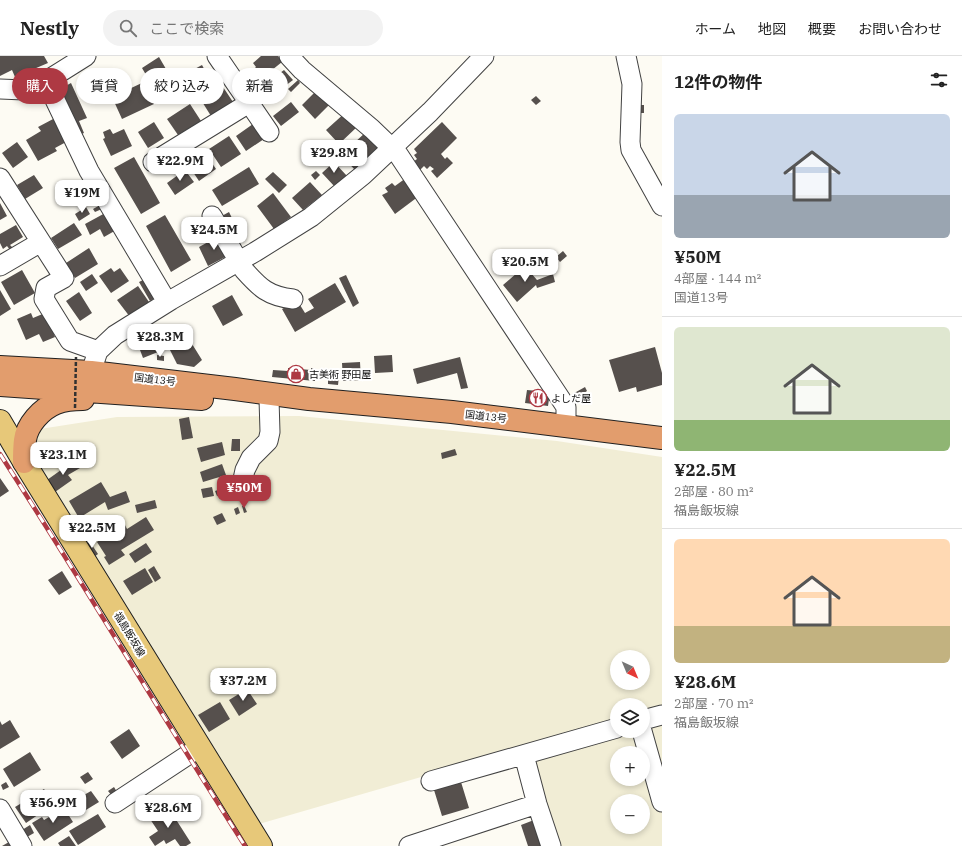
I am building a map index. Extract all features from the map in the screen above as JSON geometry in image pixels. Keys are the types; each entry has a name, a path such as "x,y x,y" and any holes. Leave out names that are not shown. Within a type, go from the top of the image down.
{"highway":[{"path":"0,357 26,368"},
{"name":"国道13号","path":"0,367 26,368 84,364 235,389 309,399 452,412 662,438"},
{"name":"国道13号","path":"0,385 207,399 309,399"},
{"path":"24,462 25,440 29,429 44,410 56,403 88,399 207,399"}],"main road":[{"name":"福島飯坂線","path":"0,421 261,846"}],"street":[{"path":"67,68 86,56"},
{"path":"217,56 232,78"},
{"path":"289,56 302,70 392,148 566,407 566,426"},
{"path":"84,364 115,335 167,302 240,261 311,217 363,176 474,68 484,56"},
{"path":"626,56 632,84 631,150 662,206"},
{"path":"0,89 12,90"},
{"path":"57,104 89,171 167,302"},
{"path":"153,162 247,104"},
{"path":"250,104 270,132"},
{"path":"0,178 64,278 46,288 44,299 70,340 98,351"},
{"path":"212,216 244,270 268,293 281,298 293,299"},
{"path":"0,266 41,242"},
{"path":"243,479 245,470 251,458 268,441 270,432 269,399"},
{"path":"650,718 662,715"},
{"path":"431,781 610,730"},
{"path":"644,738 662,802"},
{"path":"115,803 200,747"},
{"path":"524,755 537,804 551,846"},
{"path":"409,846 440,841 537,804"},
{"path":"0,809 22,846"}],"path":[{"path":"75,408 84,364"}],"shaded area":[{"path":"299,416 557,441 662,457 662,846 558,846 528,746 259,824 35,463 34,442 40,429 117,417"}],"building":[{"path":"0,56 44,56 48,63 36,68 12,68 12,70 0,76"},
{"path":"261,56 278,56 282,62 274,68 255,68 256,67 253,63"},
{"path":"159,57 165,68 142,68"},
{"path":"202,65 204,68 196,68"},
{"path":"288,74 293,80 288,84"},
{"path":"298,80 300,83 291,92 288,89"},
{"path":"71,83 76,94 76,104 81,104 87,118 79,121 84,133 79,135 65,104 68,104 68,85"},
{"path":"140,84 140,104 154,104 122,119 115,104 132,104 132,88"},
{"path":"224,88 232,103 211,116 204,104 224,104"},
{"path":"317,90 330,104 315,119 302,105"},
{"path":"536,96 541,101 536,105 531,100"},
{"path":"291,102 299,112 281,126 273,116"},
{"path":"190,104 201,121 178,135 167,119"},
{"path":"639,105 644,105 644,113 639,113"},
{"path":"346,112 358,126 339,144 326,130"},
{"path":"55,118 68,141 55,148 57,151 38,161 26,140 41,131 38,127"},
{"path":"154,122 164,138 148,148 138,132"},
{"path":"442,122 457,138 441,154 445,159 447,157 453,163 437,178 431,171 434,169 430,166 427,169 424,166 420,170 413,162 417,159 414,155 417,153 414,149"},
{"path":"253,124 264,139 246,151 236,136"},
{"path":"110,129 113,134 124,129 132,146 111,156 103,139 105,138 103,132"},
{"path":"366,132 380,147 355,170 341,155"},
{"path":"229,136 241,154 221,167 209,149"},
{"path":"17,142 28,157 13,168 2,153"},
{"path":"206,154 216,169 199,181 189,166"},
{"path":"134,157 160,203 141,214 114,168"},
{"path":"334,162 347,176 335,187 322,173"},
{"path":"249,167 259,184 222,206 212,190"},
{"path":"185,170 194,182 175,195 167,183"},
{"path":"316,171 320,175 315,180 311,175"},
{"path":"273,172 287,185 279,193 265,179"},
{"path":"34,175 43,188 25,199 17,185"},
{"path":"406,178 419,196 395,214 382,195 388,192 385,188 392,183 395,186"},
{"path":"310,182 322,195 303,210 292,198"},
{"path":"273,193 291,217 274,229 257,206"},
{"path":"0,203 7,216 0,220"},
{"path":"102,204 104,208 95,212 93,209"},
{"path":"86,207 90,214 79,221 75,214"},
{"path":"107,212 118,229 104,237 100,229 90,235 85,224"},
{"path":"229,212 232,218 223,223 220,217"},
{"path":"165,215 191,260 171,272 146,226"},
{"path":"74,223 82,235 58,249 51,238"},
{"path":"16,225 23,237 10,245 13,248 10,250 7,246 3,249 0,243 0,234"},
{"path":"219,236 229,255 208,266 199,247"},
{"path":"89,248 98,264 75,278 66,263"},
{"path":"563,251 567,256 560,262 556,257"},
{"path":"525,266 537,280 553,274 555,282 537,288 536,285 517,302 503,285"},
{"path":"111,268 114,272 120,268 129,281 111,293 99,276"},
{"path":"22,270 35,293 14,305 1,282"},
{"path":"92,274 98,283 86,291 80,282"},
{"path":"346,275 359,303 353,307 339,278"},
{"path":"149,277 159,295 150,301 139,282"},
{"path":"335,283 346,302 295,332 282,309 291,304 293,309 300,305 305,313 314,308 308,299"},
{"path":"138,286 149,302 130,317 117,300"},
{"path":"0,290 11,309 0,316"},
{"path":"79,292 92,313 80,321 66,301"},
{"path":"232,295 243,315 223,326 212,306"},
{"path":"31,313 33,318 45,313 55,337 43,342 39,334 26,340 17,319"},
{"path":"184,331 202,360 194,367 177,364 166,342"},
{"path":"157,335 163,350 143,358 137,342"},
{"path":"655,347 662,373 662,385 637,392 636,387 619,392 609,360"},
{"path":"157,355 164,356 164,361 157,360"},
{"path":"392,355 393,372 375,373 374,356"},
{"path":"460,357 468,388 461,389 457,373 417,384 413,369"},
{"path":"360,362 361,380 343,381 342,363"},
{"path":"288,368 316,369 315,381 272,377 273,370 288,371"},
{"path":"328,375 339,376 338,385 328,384"},
{"path":"585,387 587,391 572,401 569,396"},
{"path":"527,390 550,392 548,406 525,403"},
{"path":"189,417 193,438 182,440 179,419"},
{"path":"232,439 240,439 240,451 231,451"},
{"path":"222,442 225,455 201,462 197,448"},
{"path":"455,449 457,455 442,459 441,453"},
{"path":"75,460 80,468 68,475 72,480 55,492 47,480"},
{"path":"222,464 226,475 203,482 200,472"},
{"path":"0,478 9,491 0,497"},
{"path":"101,482 110,497 126,491 130,502 108,510 105,502 79,518 69,501"},
{"path":"212,487 214,496 203,498 201,489"},
{"path":"224,488 225,493 217,496 215,491"},
{"path":"155,500 157,508 137,513 135,505"},
{"path":"244,505 247,512 244,513 242,506"},
{"path":"238,507 240,513 236,515 234,509"},
{"path":"222,513 226,521 217,525 213,517"},
{"path":"98,516 101,524 78,533 75,524"},
{"path":"146,517 154,530 121,550 125,555 109,565 104,557 106,556 97,542 124,523 127,529"},
{"path":"90,542 98,554 94,557 86,544"},
{"path":"146,543 152,552 135,563 129,554"},
{"path":"154,566 161,578 155,582 148,570"},
{"path":"145,568 153,582 132,595 123,581"},
{"path":"62,571 72,587 59,595 48,580"},
{"path":"225,671 232,682 218,692 210,681"},
{"path":"247,689 257,704 239,716 229,700"},
{"path":"220,702 230,719 209,732 198,715"},
{"path":"10,720 20,737 0,749 0,721 2,725"},
{"path":"129,729 140,746 122,759 110,742"},
{"path":"30,752 41,770 14,787 3,769"},
{"path":"88,772 93,779 85,784 80,777"},
{"path":"6,782 9,787 3,790 1,785"},
{"path":"461,782 469,808 442,816 434,790"},
{"path":"114,787 117,792 112,796 108,791"},
{"path":"44,789 54,804 26,823 15,807 25,801 22,797 28,793 31,797"},
{"path":"91,791 99,802 76,816 67,801 81,792 84,795"},
{"path":"58,793 63,801 58,804 53,795"},
{"path":"168,807 191,843 186,846 180,846 175,839 166,844 164,840 155,846 149,837 158,831 150,819"},
{"path":"64,808 73,822 44,841 32,823 42,817 44,820"},
{"path":"98,814 106,827 78,845 69,831"},
{"path":"534,820 542,846 528,846 521,825"},
{"path":"30,825 34,833 27,837 22,830"},
{"path":"69,836 76,846 60,846 58,843"},
{"path":"9,842 11,846 2,846"}],"railway":[{"path":"0,454 245,846"}],"place":[{"name":"古美術 野田屋","path":"296,374"},
{"name":"よしだ屋","path":"538,398"}]}
